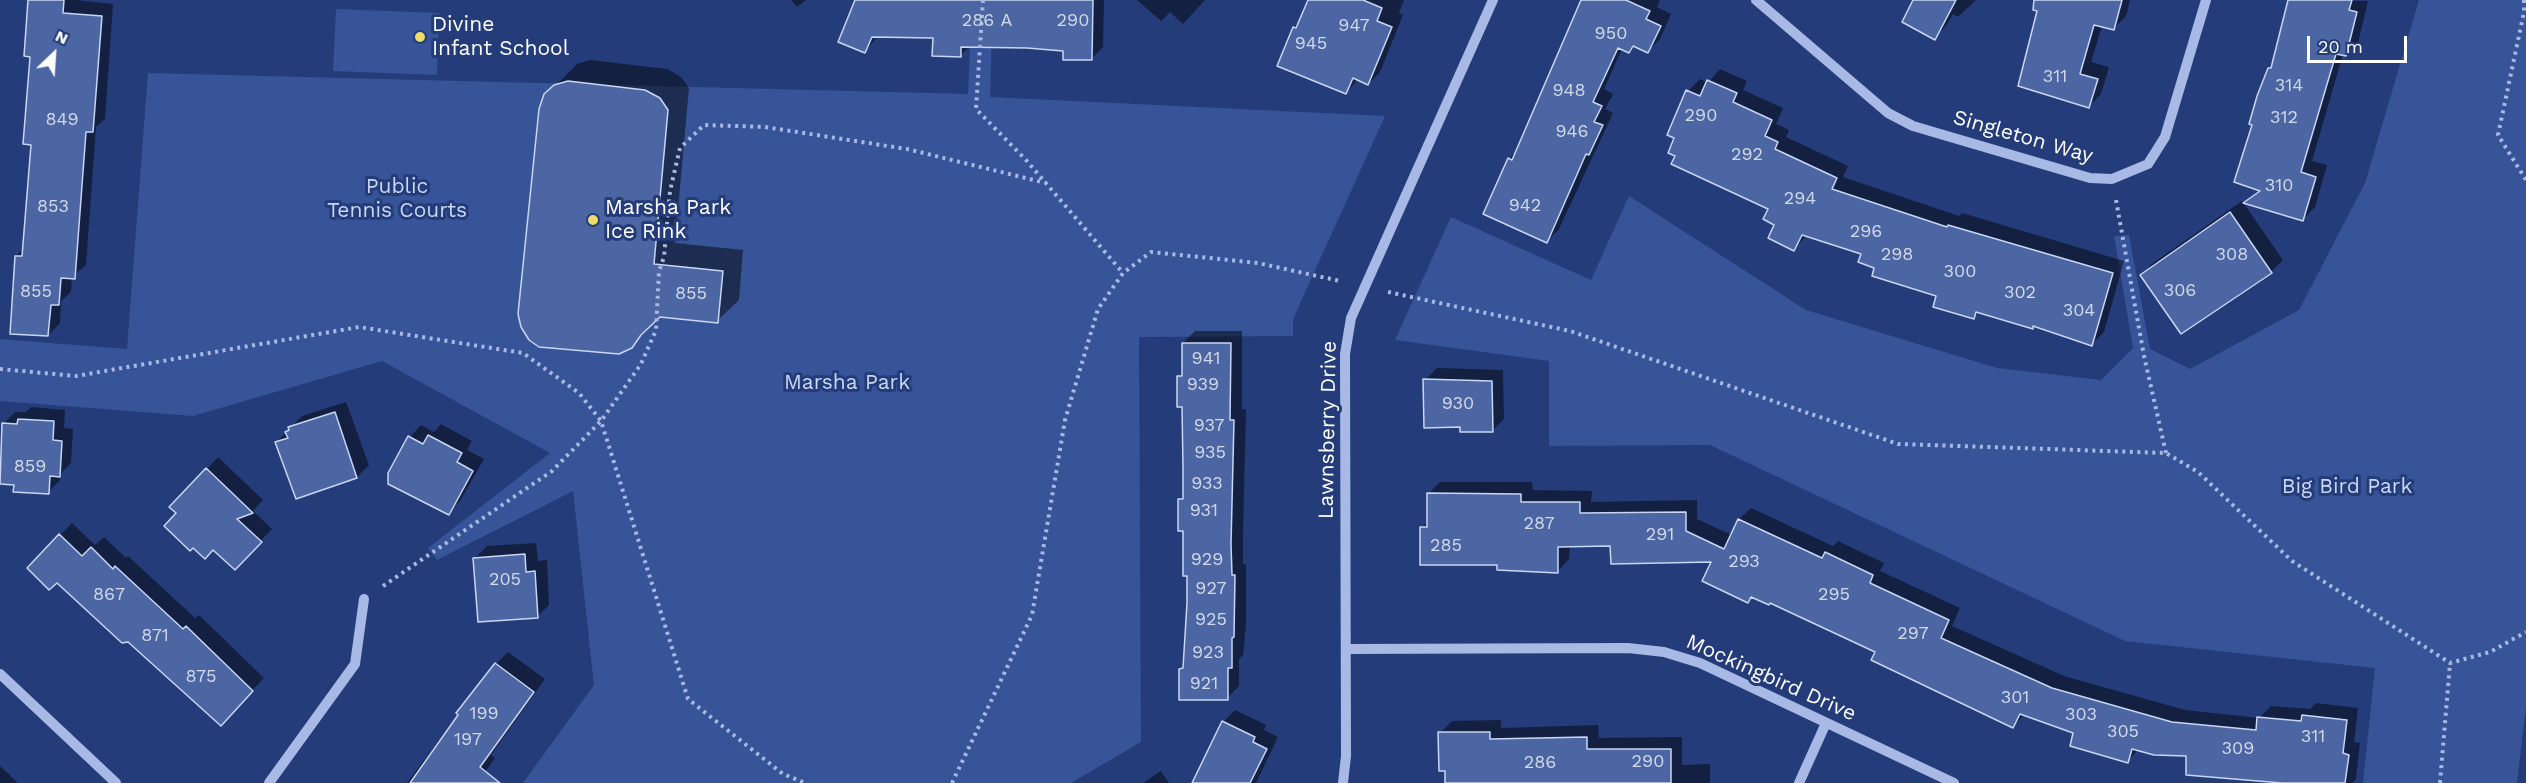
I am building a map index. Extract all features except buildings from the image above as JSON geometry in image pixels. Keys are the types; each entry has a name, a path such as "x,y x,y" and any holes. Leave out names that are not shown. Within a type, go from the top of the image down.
{"street":[{"name":"Lawnsberry Drive","path":"1343,783 1346,756 1345,354 1351,318 1493,0"},
{"name":"Singleton Way","path":"1756,0 1888,113 1912,126 2090,178 2112,179 2148,164 2165,137 2206,0"},
{"path":"269,783 355,664 364,599"},
{"name":"Mockingbird Drive","path":"1346,649 1628,648 1664,652 1700,663 1954,783"},
{"path":"0,674 116,783"},
{"path":"1799,783 1826,723"}],"path":[{"path":"983,0 976,109 1046,183 1123,273"},
{"path":"2524,0 2524,12 2498,135 2526,180"},
{"path":"364,599 552,471 601,421 641,364 656,330 659,271 677,159 680,148 704,125 765,127 897,147 949,157 1046,183"},
{"path":"2112,179 2144,356 2166,453"},
{"path":"952,783 1032,615 1065,420 1098,309 1123,273 1152,252 1258,263 1340,281"},
{"path":"1388,292 1570,331 1898,444 2166,453 2198,472 2292,561 2450,663 2490,652 2526,632"},
{"path":"0,369 76,376 359,327 523,353 579,393 601,421 688,699 783,774 805,783"},
{"path":"2440,783 2450,663"}],"green space":[{"name":"Marsha Park","path":"972,0 993,0 990,97 1385,116 1293,319 1293,336 1139,337 1141,742 1071,783 523,783 594,685 573,491 437,560 428,548 550,453 382,361 193,416 0,401 0,339 127,349 148,73 968,94"},
{"name":"Big Bird Park","path":"2419,0 2526,0 2526,706 2517,783 2363,783 2375,668 2125,641 1710,445 1549,446 1549,361 1395,340 1451,217 1591,280 1629,196 1806,310 1997,368 2101,380 2133,348 2114,236 2129,235 2150,349 2190,369 2299,310 2365,183"},
{"path":"336,9 439,13 437,75 333,71"}],"place":[{"name":"Divine Infant School","path":"420,37"},
{"name":"Marsha Park Ice Rink","path":"593,220"}],"park label":[{"name":"Public Tennis Courts","path":"397,199"}]}
